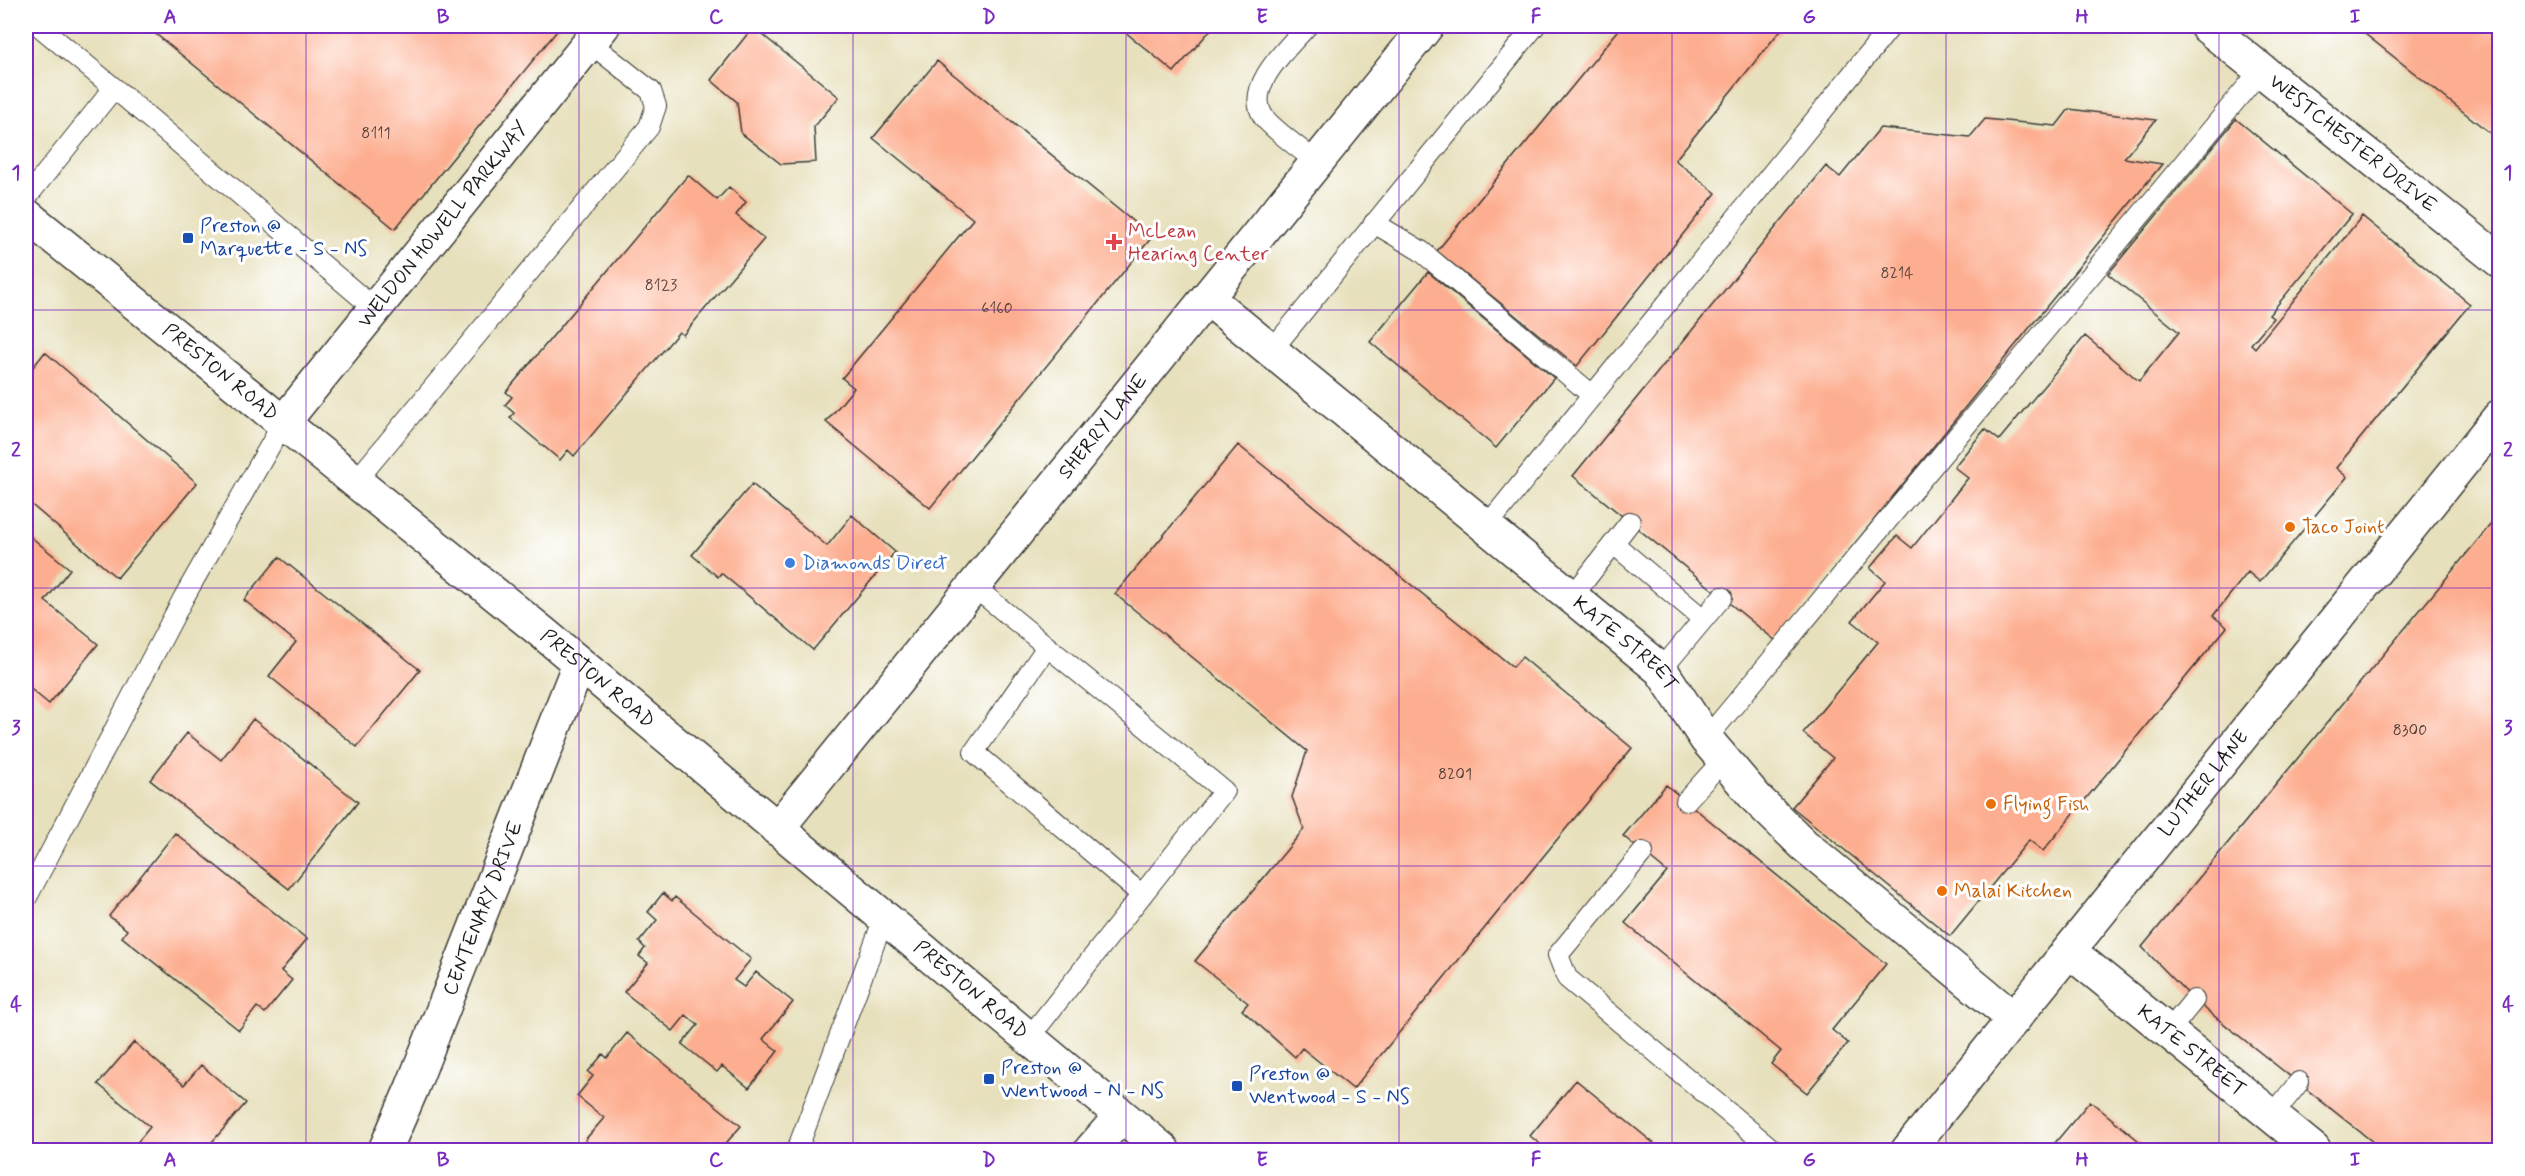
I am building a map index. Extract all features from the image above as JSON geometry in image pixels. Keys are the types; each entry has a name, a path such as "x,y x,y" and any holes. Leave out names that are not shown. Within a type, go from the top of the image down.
{"street":[{"name":"SHERRY LANE","path":"777,829 1427,26"},
{"name":"WESTCHESTER DRIVE","path":"2206,26 2499,261"},
{"name":"WELDON HOWELL PARKWAY","path":"284,423 596,34"},
{"name":"PRESTON ROAD","path":"26,215 579,664 1163,1150"},
{"name":"KATE STREET","path":"1207,298 1661,670 1715,749 1757,799 1804,845 2014,1018"},
{"name":"LUTHER LANE","path":"1908,1150 2499,416"},
{"name":"CENTENARY DRIVE","path":"384,1150 412,1088 579,664"},
{"name":"KATE STREET","path":"2069,951 2314,1150"},
{"path":"1091,1150 1121,1116"}],"lane":[{"path":"39,26 375,309"},
{"path":"1307,26 1264,78 1258,93 1263,117 1317,162"},
{"path":"1271,351 1535,26"},
{"path":"1487,526 1891,26"},
{"path":"356,481 649,127 656,106 651,91 596,34"},
{"path":"1686,801 1715,749 2261,70"},
{"path":"26,198 114,88"},
{"path":"1374,223 1421,251 1592,395"},
{"path":"26,899 184,597 284,423"},
{"path":"1572,597 1630,522"},
{"path":"1614,544 1703,619"},
{"path":"973,586 1224,791 1028,1039"},
{"path":"1661,670 1722,597"},
{"path":"1047,647 974,752 1142,895"},
{"path":"1642,852 1558,955 1567,978 1773,1150"},
{"path":"797,1150 884,918"},
{"path":"2168,1032 2194,1000"},
{"path":"2272,1116 2299,1082"}],"building":[{"path":"146,26 561,26 395,229"},
{"path":"1118,26 1214,26 1174,72"},
{"path":"1622,26 1784,26 1675,160 1716,193 1577,366 1437,251"},
{"path":"2355,26 2500,26 2500,141"},
{"path":"753,27 839,97 814,127 816,162 781,164 741,133 737,102 711,80"},
{"path":"937,61 1152,237 930,508 826,422 854,388 842,378 973,219 873,138"},
{"path":"2069,109 2156,120 2124,158 2162,164 1776,641 1573,476 1826,166 1840,177 1880,128 1970,137 1985,119 2056,126"},
{"path":"2236,119 2352,214 2269,315 2273,318 2251,344 2255,348 2362,216 2470,304 2336,468 2347,477 2260,582 2248,572 2213,616 2227,627 2043,851 2029,840 1950,936 1792,807 1833,758 1803,733 1878,642 1852,621 1885,581 1870,568 1897,536 1912,548 1968,478 1954,467 1985,429 1999,440 2085,336 2139,381 2179,332 2108,274"},
{"path":"688,175 717,200 729,187 746,202 736,215 764,239 683,335 679,332 574,456 568,450 560,460 510,418 514,413 505,405 512,397 506,392"},
{"path":"1428,272 1554,378 1496,448 1370,342"},
{"path":"45,352 197,483 117,578 26,500 26,376"},
{"path":"1238,445 1513,667 1522,657 1632,748 1353,1089 1302,1048 1295,1057 1242,1010 1248,1003 1195,961 1304,829 1292,797 1307,751 1115,594"},
{"path":"752,484 827,546 852,515 895,552 813,650 721,573 718,577 692,555"},
{"path":"2500,513 2500,1150 2383,1150 2194,1000 2142,947"},
{"path":"26,533 70,569 45,601 98,644 49,704 26,685"},
{"path":"279,557 420,670 357,747 269,676 296,642 244,600"},
{"path":"253,719 358,802 289,889 150,780 187,733 221,760"},
{"path":"1666,785 1886,964 1832,1030 1848,1043 1807,1093 1771,1064 1781,1051 1625,923 1667,872 1623,836"},
{"path":"175,833 307,939 281,971 292,980 265,1013 257,1007 239,1030 122,937 127,930 109,916"},
{"path":"663,893 672,901 675,897 751,959 734,980 744,987 756,972 793,1002 763,1039 778,1051 749,1088 722,1066 717,1072 682,1044 698,1025 686,1015 673,1031 624,992 648,963 639,956 645,948 639,942 657,920 648,912"},
{"path":"627,1033 741,1126 720,1150 598,1150 585,1140 604,1118 577,1096 593,1076 588,1072 603,1054 607,1058"},
{"path":"134,1042 184,1085 201,1065 246,1103 205,1150 131,1150 150,1127 98,1084"},
{"path":"1576,1080 1662,1150 1548,1150 1530,1136"},
{"path":"2090,1101 2150,1150 2049,1150"}],"place":[{"name":"Preston @ Marquette - S - NS","path":"188,238"},
{"name":"McLean Hearing Center","path":"1114,242"},
{"name":"Taco Joint","path":"2290,527"},
{"name":"Diamonds Direct","path":"790,563"},
{"name":"Flying Fish","path":"1991,804"},
{"name":"Malai Kitchen","path":"1942,891"},
{"name":"Preston @ Wentwood - N - NS","path":"989,1079"},
{"name":"Preston @ Wentwood - S - NS","path":"1237,1086"}]}
